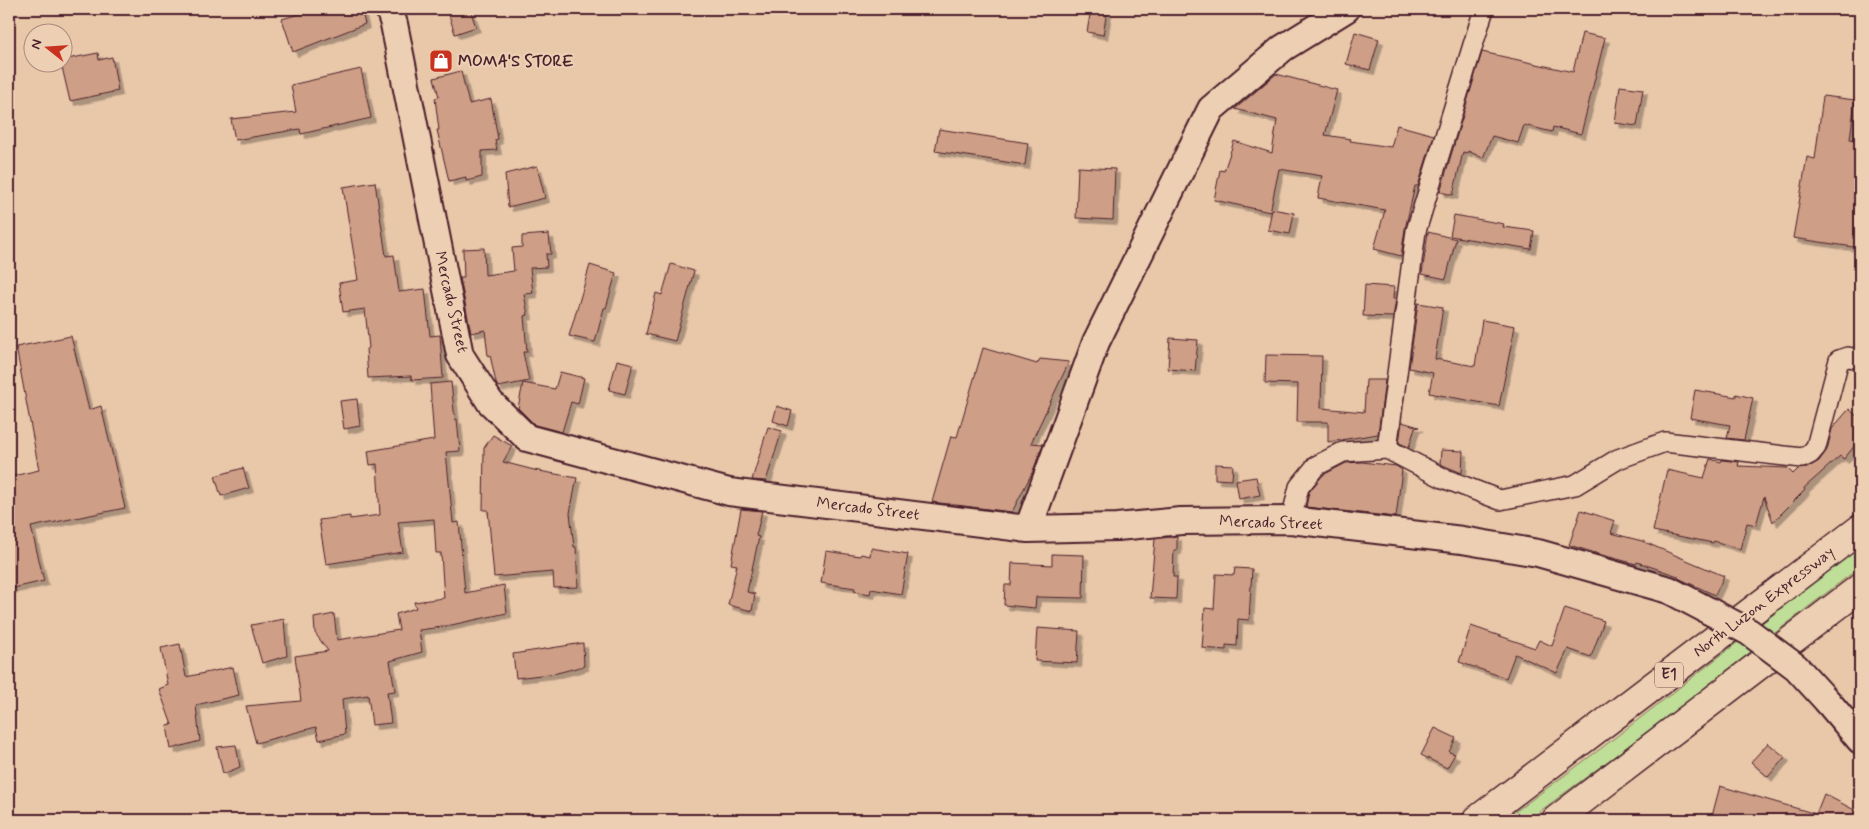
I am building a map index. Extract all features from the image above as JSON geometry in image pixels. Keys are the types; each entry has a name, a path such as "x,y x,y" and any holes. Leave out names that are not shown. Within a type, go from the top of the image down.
{"highway":[{"name":"North Luzon Expressway","path":"1477,820 1860,529"},
{"path":"1556,820 1860,588"}],"main road":[{"name":"Mercado Street","path":"389,9 396,34 460,355 490,402 527,438 729,492 1028,529 1117,527 1182,521 1291,520 1462,540 1538,553 1669,590 1749,632 1796,667 1860,740"},
{"path":"1028,529 1096,342 1211,109 1283,48 1346,9"}],"street":[{"path":"1387,449 1416,231 1484,9"},
{"path":"1291,520 1299,487 1316,466 1343,452 1387,449 1443,478 1500,500 1575,485 1618,459 1665,442 1802,458 1810,454 1816,447 1839,360 1848,356 1860,359"}],"green space":[{"path":"1860,547 1860,567 1645,734 1528,820 1504,820 1603,747"}],"building":[{"path":"316,9 361,9 365,24 293,52 282,19"},
{"path":"457,9 470,9 476,27 455,34 448,12"},
{"path":"1091,9 1107,11 1103,35 1087,32"},
{"path":"1355,32 1379,39 1370,70 1346,64"},
{"path":"1582,33 1605,38 1581,134 1553,127 1552,132 1524,125 1518,143 1492,136 1483,158 1468,151 1467,153 1463,152 1453,195 1440,192 1482,52 1573,72"},
{"path":"98,53 99,60 112,57 118,91 70,101 63,72 72,72 72,58"},
{"path":"361,69 371,118 301,134 300,129 235,140 231,119 296,112 291,85"},
{"path":"461,71 469,104 491,99 498,139 495,140 497,150 482,151 482,177 466,181 466,177 449,181 437,130 439,130 435,98 439,97 434,78"},
{"path":"1276,74 1337,90 1325,135 1391,147 1397,125 1434,135 1418,186 1415,186 1401,256 1374,249 1385,210 1318,198 1322,176 1279,169 1270,212 1214,200 1220,170 1224,171 1234,141 1272,153 1277,120 1235,109"},
{"path":"1620,86 1643,89 1637,126 1615,123"},
{"path":"1823,96 1855,100 1850,139 1860,141 1860,248 1793,238 1807,157 1815,159"},
{"path":"939,129 1028,143 1025,165 935,151"},
{"path":"537,166 545,198 508,207 505,174"},
{"path":"1078,167 1115,169 1113,220 1076,218"},
{"path":"375,182 386,256 394,255 399,292 425,289 430,336 440,335 443,378 412,380 411,376 368,378 366,349 369,348 365,309 343,312 339,283 358,280 343,187"},
{"path":"1272,209 1294,213 1290,234 1268,230"},
{"path":"1454,215 1504,224 1503,227 1534,231 1531,249 1450,236"},
{"path":"1428,232 1456,239 1446,279 1422,274"},
{"path":"549,234 551,254 546,254 547,267 530,268 533,293 524,294 528,315 524,316 527,352 523,352 529,381 498,387 490,355 488,356 485,330 471,333 460,278 464,278 463,249 484,248 485,275 514,271 512,248 522,247 522,236"},
{"path":"671,264 694,271 675,341 646,334 656,293 662,295"},
{"path":"590,265 616,273 595,342 569,336"},
{"path":"1365,285 1394,287 1393,299 1396,299 1393,317 1363,316"},
{"path":"1418,303 1443,307 1435,359 1475,366 1482,320 1515,326 1499,406 1429,393 1433,373 1409,368"},
{"path":"71,336 89,410 101,406 125,508 31,527 44,581 9,589 9,477 39,470 16,347"},
{"path":"1170,338 1198,340 1195,371 1168,369"},
{"path":"983,348 1037,364 1040,359 1069,362 1031,443 1043,444 1033,471 1012,512 932,502 951,436 957,437"},
{"path":"1266,355 1322,356 1321,408 1364,412 1366,380 1385,380 1378,434 1328,442 1328,422 1297,422 1298,384 1265,383"},
{"path":"617,360 633,364 625,394 609,390"},
{"path":"560,372 584,378 578,404 571,402 562,432 535,425 518,408 523,383 555,389"},
{"path":"451,382 460,451 446,452 453,523 459,522 465,593 504,585 507,613 419,630 422,652 390,661 395,691 387,692 391,723 372,725 368,695 342,699 345,734 319,740 316,727 256,743 246,706 301,701 295,656 328,651 315,633 314,618 334,614 337,640 399,630 396,614 416,608 414,602 444,598 441,553 436,553 434,519 398,522 403,552 326,564 319,520 350,516 350,519 380,515 377,464 370,465 368,451 434,440 430,384"},
{"path":"1695,390 1736,397 1736,394 1753,398 1744,440 1727,438 1730,425 1690,418"},
{"path":"357,399 360,426 344,429 340,401"},
{"path":"777,406 792,411 788,426 773,421"},
{"path":"1849,409 1860,419 1860,439 1844,459 1840,456 1804,488 1805,490 1773,522 1764,497 1756,525 1747,523 1740,549 1714,541 1713,543 1653,531 1667,470 1704,478 1710,459 1721,462 1722,460 1739,462 1738,466 1787,468 1793,474 1798,469 1807,468 1819,461 1827,450 1832,429"},
{"path":"1402,422 1419,427 1415,428 1409,447 1399,443"},
{"path":"768,427 782,431 766,481 752,480"},
{"path":"493,435 512,446 503,462 577,478 570,513 574,547 576,547 578,587 554,588 553,572 494,577 488,510 483,510 484,448"},
{"path":"1441,450 1463,451 1462,473 1440,464"},
{"path":"1362,462 1396,466 1402,470 1396,517 1306,507 1309,492 1323,475 1346,463"},
{"path":"1215,464 1233,465 1232,480 1215,479"},
{"path":"243,468 249,488 221,496 215,476"},
{"path":"1256,477 1260,495 1239,499 1236,480"},
{"path":"741,509 762,511 756,536 759,537 747,592 755,594 752,611 728,605 737,565 731,564"},
{"path":"1581,510 1615,521 1611,533 1642,541 1724,576 1715,595 1678,578 1678,576 1637,562 1636,564 1569,545"},
{"path":"1177,536 1177,550 1174,550 1173,577 1177,577 1176,599 1150,598 1155,539"},
{"path":"871,548 908,554 901,594 871,589 870,594 854,591 855,588 821,583 826,551 870,556"},
{"path":"1052,554 1084,555 1083,598 1036,597 1035,608 1004,605 1005,585 1011,585 1012,563 1052,565"},
{"path":"1235,568 1252,569 1249,620 1238,619 1237,646 1226,645 1226,650 1202,648 1205,608 1214,609 1216,574 1234,575"},
{"path":"1565,608 1604,621 1591,657 1568,649 1557,673 1515,654 1506,678 1459,662 1471,626 1535,648 1539,640 1552,646"},
{"path":"284,619 287,656 262,663 251,625"},
{"path":"1037,628 1079,631 1077,663 1035,661"},
{"path":"583,643 584,666 557,673 516,678 513,654"},
{"path":"180,644 186,677 233,667 239,695 196,705 200,741 171,749 167,726 172,725 159,689 168,685 161,648"},
{"path":"1435,728 1456,738 1449,752 1455,754 1447,768 1421,755"},
{"path":"1768,743 1785,757 1768,777 1751,762"},
{"path":"236,745 240,767 223,774 217,747"},
{"path":"1720,786 1816,814 1824,794 1860,813 1860,820 1711,820"}],"place":[{"name":"MOMA'S STORE","path":"441,61"}]}
